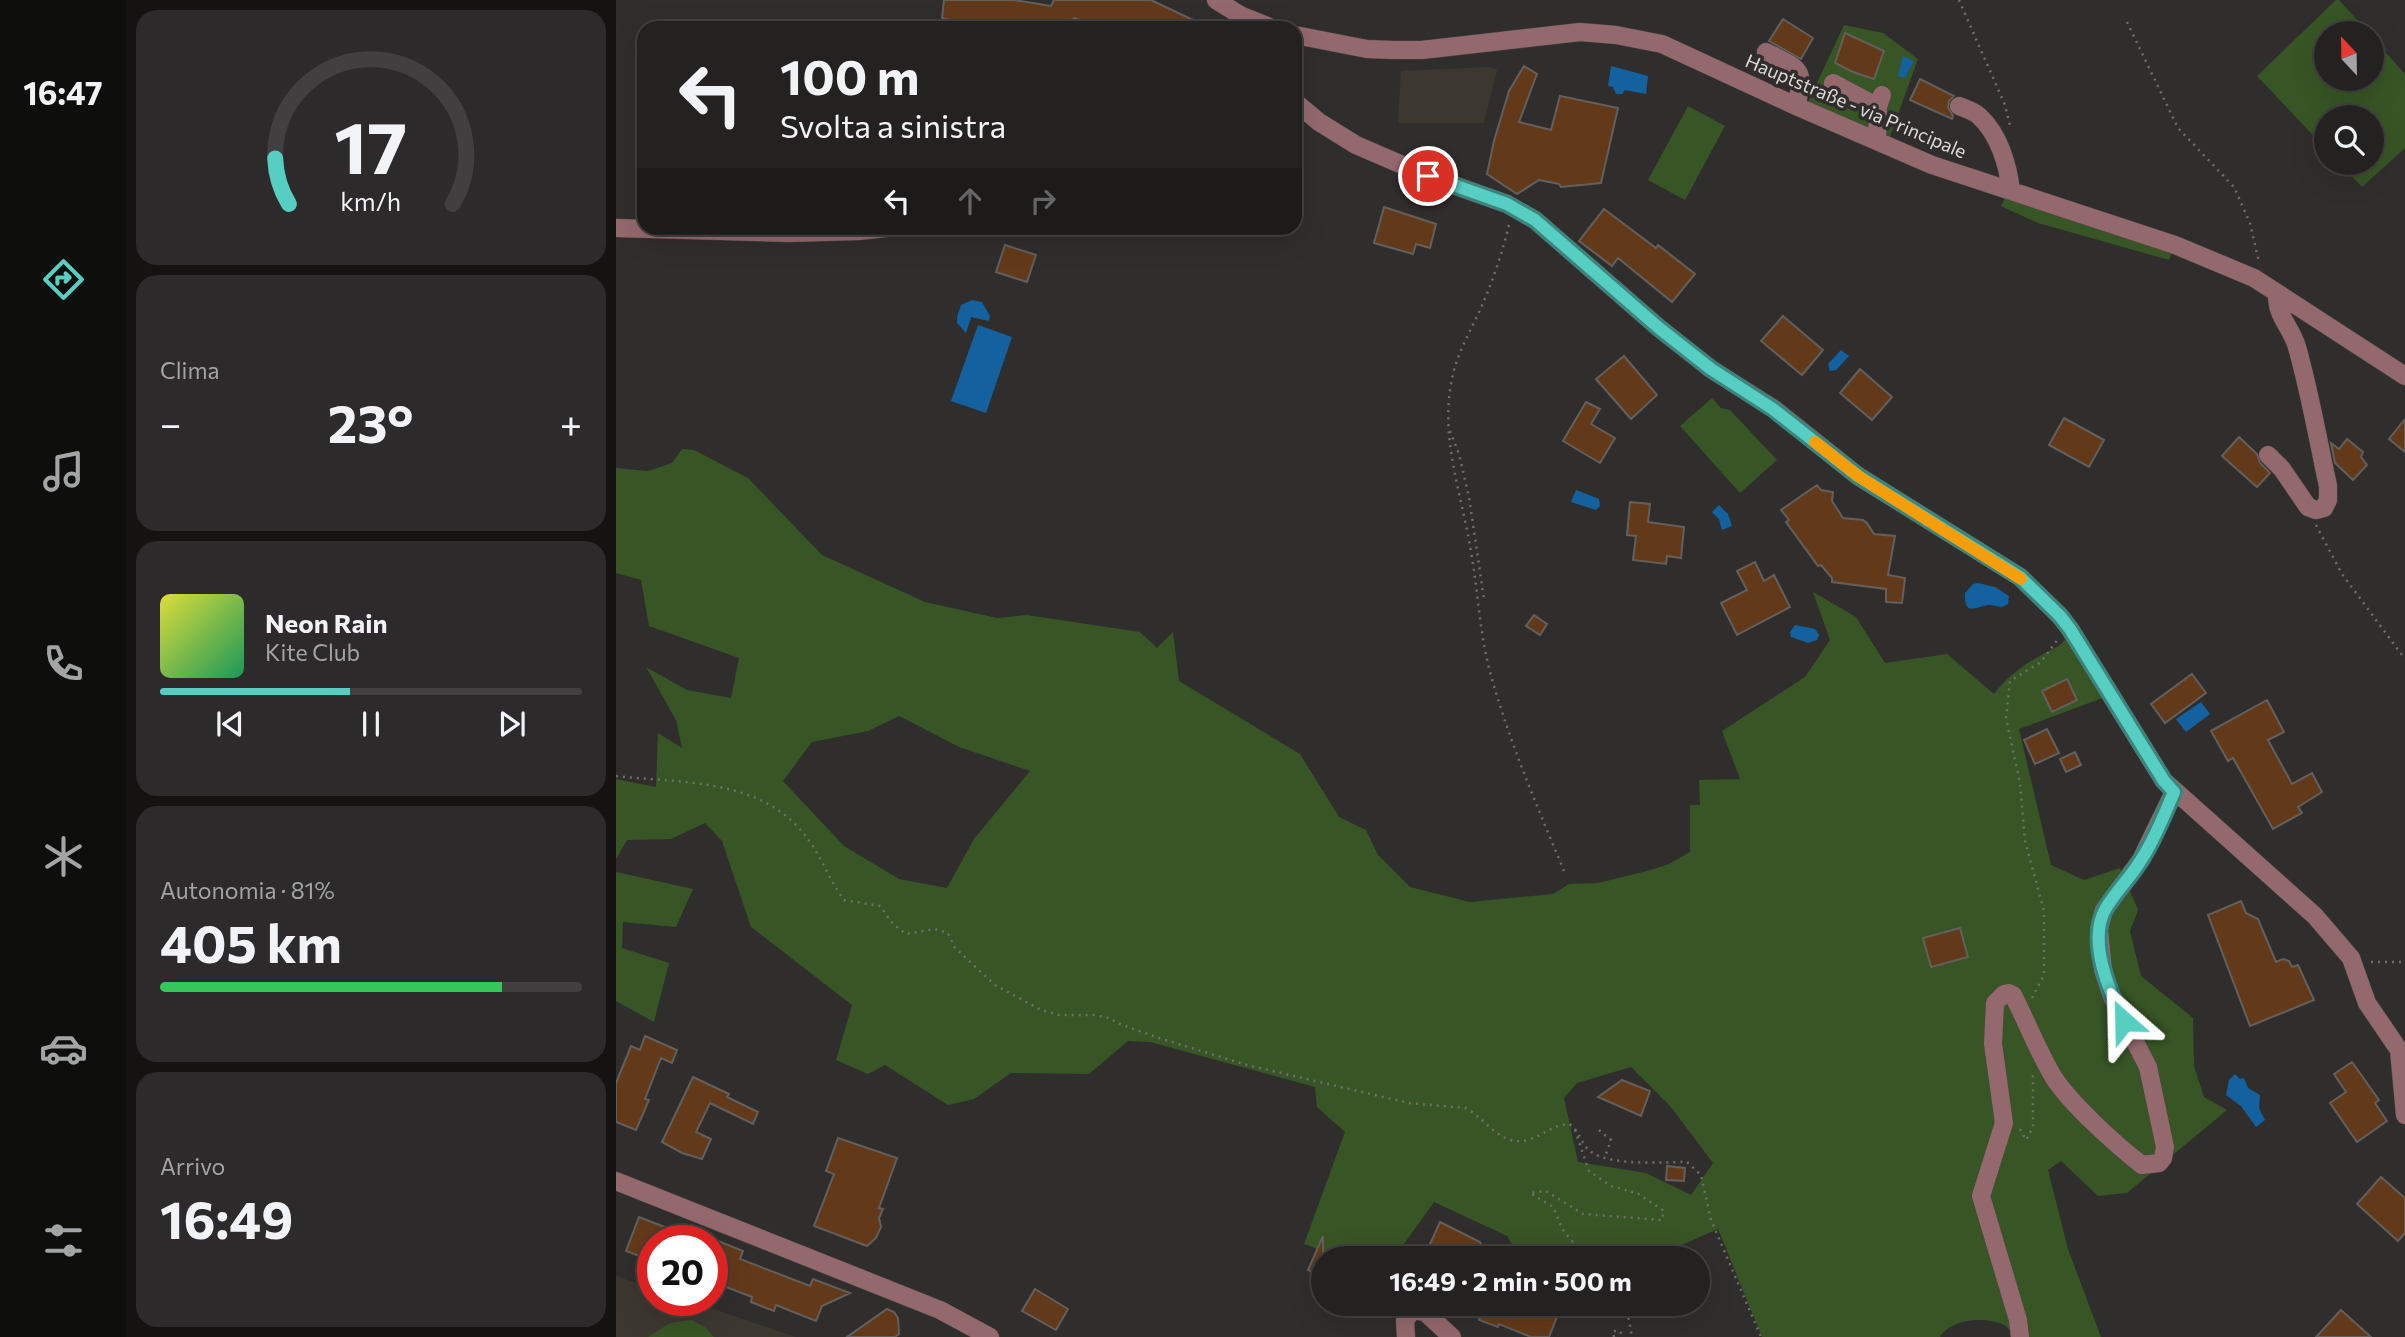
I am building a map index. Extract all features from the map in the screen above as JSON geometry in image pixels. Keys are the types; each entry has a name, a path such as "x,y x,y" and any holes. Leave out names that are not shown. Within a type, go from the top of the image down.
{"street":[{"path":"1216,0 1237,21"},
{"name":"Hauptstraße - via Principale","path":"1302,36 1356,47 1394,50 1422,50 1580,32 1616,35 1662,44 1932,165 2175,245 2254,278 2405,376"},
{"path":"1766,52 1797,69 1802,81 1796,106"},
{"path":"1833,83 1880,101 1877,141"},
{"path":"1959,106 1978,114 1987,125 2006,162 2011,191"},
{"path":"1302,108 1356,145 1428,176 1514,208 1535,220 1659,328 1711,369 1773,409 1858,476 2020,577 2060,616 2164,781 2315,916 2351,958 2367,1003 2402,1051 2405,1115"},
{"path":"616,228 637,229"},
{"path":"2269,455 2308,507 2316,510 2324,508 2328,500 2328,486 2297,345 2279,314 2277,293"},
{"path":"2020,1337 2018,1320 1981,1196 2004,1123 1993,1044 1995,1003 2004,994 2013,995 2056,1081 2095,1123 2132,1157 2143,1165 2159,1163 2165,1147 2148,1067 2112,998 2103,970 2099,929 2104,909 2141,860 2174,792"},
{"path":"616,1181 940,1310 990,1337"},
{"path":"1406,1337 1405,1321 1412,1310 1425,1312 1452,1337"}],"path":[{"path":"1959,0 2005,105 2010,127"},
{"path":"2127,22 2178,128 2234,187 2250,223 2260,267 2254,278"},
{"path":"1514,208 1490,285 1455,368 1448,402 1449,428 1451,452 1471,548 1479,619 1490,670 1513,745 1564,871"},
{"path":"1449,428 1460,454 1484,599"},
{"path":"2302,499 2342,574 2405,659"},
{"path":"2024,1016 2044,975 2044,911 2025,841 2020,783 2006,718 2010,681 2041,662 2062,633 2060,616"},
{"path":"616,776 717,785 767,804 799,828 826,866 844,900 880,906 894,924 906,933 935,929 948,933 956,948 995,985 1041,1010 1059,1015 1094,1014 1159,1038 1247,1065 1409,1103 1465,1108 1473,1112 1488,1128 1517,1141 1524,1141 1556,1126 1569,1124 1574,1127 1587,1149 1595,1155 1637,1162 1686,1162 1701,1175 1711,1220 1761,1337"},
{"path":"2351,958 2375,962 2405,962"},
{"path":"2004,1123 2019,1128 2026,1140 2033,1128 2032,1065"},
{"path":"1574,1127 1589,1171 1611,1186 1637,1193 1664,1211 1662,1220 1583,1214 1546,1191 1530,1193 1553,1207 1563,1230 1576,1246"},
{"path":"1599,1130 1611,1140 1605,1157"},
{"path":"1628,1316 1632,1337"},
{"path":"1614,1337 1614,1331 1620,1331 1623,1337"}],"shaded area":[{"path":"1490,67 1497,70 1484,123 1398,123 1401,71"},
{"path":"616,1276 637,1283 637,1316 728,1314 796,1337 616,1337"}],"green space":[{"path":"2339,0 2358,21 2314,21"},
{"path":"2314,21 2314,91 2384,91 2384,51 2405,74 2405,148 2384,167 2384,105 2314,105 2314,136 2257,76"},
{"path":"1844,25 1883,33 1918,59 1889,139 1808,102"},
{"path":"1688,106 1725,126 1685,200 1648,180"},
{"path":"2350,175 2375,175 2362,187"},
{"path":"2005,198 2175,245 2169,260 2038,223 2001,206"},
{"path":"1712,398 1721,408 1730,410 1777,460 1740,493 1680,426"},
{"path":"682,449 694,450 748,478 822,555 925,602 997,618 1027,615 1140,632 1157,648 1173,632 1179,681 1300,754 1339,817 1366,830 1378,855 1410,887 1470,902 1553,894 1569,884 1598,883 1647,871 1669,864 1690,852 1690,805 1700,805 1699,780 1740,779 1722,731 1805,677 1830,640 1813,592 1856,617 1885,663 1947,654 1994,694 2019,669 2067,638 2105,697 2019,729 2051,865 2084,880 2120,868 2138,910 2130,931 2141,976 2193,1018 2194,1066 2204,1097 2227,1110 2127,1193 2098,1196 2061,1161 2048,1170 2068,1249 2101,1337 2017,1337 2004,1325 1978,1320 1952,1326 1940,1337 1762,1337 1718,1229 1680,1246 1513,1246 1507,1236 1434,1202 1403,1246 1311,1247 1304,1244 1345,1132 1317,1107 1315,1087 1150,1042 1128,1041 1089,1074 1011,1073 974,1099 948,1105 885,1065 868,1074 836,1060 852,1005 751,927 722,841 705,823 671,839 627,840 616,859 616,779 656,787 658,733 682,748 676,720 646,667 687,690 731,698 739,658 649,626 641,580 616,573 616,468 648,471 672,463","holes":["899,716 959,747 1030,771 974,839 947,888 899,879 844,846 783,781 812,742 868,731","1631,1067 1671,1107 1713,1163 1691,1195 1646,1173 1578,1162 1564,1098 1577,1083"]},
{"path":"616,872 693,889 676,927 623,922 622,948 669,963 654,1022 616,1001"},
{"path":"691,1320 705,1327 714,1337 648,1337 670,1323"}],"water":[{"path":"1903,56 1914,61 1905,78 1898,76"},
{"path":"1611,66 1648,76 1646,94 1625,90 1622,94 1616,94 1613,87 1608,86"},
{"path":"972,300 982,302 990,316 989,321 971,317 966,333 957,323 957,317 961,305"},
{"path":"978,325 1012,337 986,413 951,401"},
{"path":"1841,350 1849,356 1836,370 1830,371 1828,364"},
{"path":"1576,490 1599,499 1600,506 1596,510 1571,502"},
{"path":"1719,505 1728,514 1732,526 1722,530 1719,519 1712,512"},
{"path":"1973,584 1995,587 2009,596 2008,604 2002,607 1989,605 1972,609 1966,606 1965,593"},
{"path":"1795,625 1815,629 1819,635 1817,640 1808,643 1791,637 1790,632"},
{"path":"2201,702 2210,714 2186,732 2176,719"},
{"path":"2235,1074 2240,1079 2244,1078 2248,1088 2260,1095 2259,1108 2265,1120 2256,1127 2241,1106 2226,1095 2229,1080"}],"building":[{"path":"944,0 1014,0 1051,6 1054,0 1151,0 1195,21 1081,21 1075,18 1069,21 954,21 942,18"},
{"path":"1783,19 1813,38 1801,59 1769,41"},
{"path":"1845,33 1884,51 1874,79 1835,63"},
{"path":"1524,66 1537,74 1519,122 1551,130 1560,96 1618,108 1601,183 1561,187 1559,184 1539,180 1517,194 1487,174 1509,91"},
{"path":"1775,69 1788,78 1787,85 1774,73"},
{"path":"1920,79 1954,96 1948,107 1952,119 1910,100"},
{"path":"1384,207 1436,224 1430,248 1416,244 1413,254 1374,243"},
{"path":"1604,209 1695,274 1672,302 1618,258 1612,266 1579,241"},
{"path":"1005,245 1036,255 1027,282 996,272"},
{"path":"1783,316 1823,350 1802,375 1761,341"},
{"path":"1624,356 1657,395 1631,419 1596,379"},
{"path":"1860,369 1892,397 1872,420 1840,393"},
{"path":"1586,402 1600,409 1591,424 1615,438 1600,463 1563,441"},
{"path":"2064,418 2104,440 2089,467 2049,445"},
{"path":"2405,419 2405,452 2389,439"},
{"path":"2239,437 2257,454 2260,463 2270,473 2257,487 2222,456"},
{"path":"2347,439 2363,452 2361,457 2367,465 2353,480 2335,463 2331,443 2339,449"},
{"path":"1817,485 1821,490 1833,492 1832,501 1843,518 1863,520 1874,534 1895,536 1888,575 1905,578 1902,603 1886,602 1886,589 1832,582 1832,578 1821,565 1818,566 1786,522 1789,520 1781,510"},
{"path":"1630,502 1650,504 1648,522 1684,527 1681,558 1667,556 1666,564 1633,560 1636,536 1627,535"},
{"path":"1755,562 1764,581 1774,575 1790,607 1737,635 1721,603 1747,590 1737,571"},
{"path":"1534,615 1547,624 1540,635 1526,626"},
{"path":"2192,674 2206,693 2165,723 2151,704"},
{"path":"2067,679 2077,700 2052,712 2042,691"},
{"path":"2267,700 2284,732 2268,740 2292,784 2312,773 2322,792 2298,807 2302,813 2273,829 2233,758 2228,761 2211,731"},
{"path":"2047,729 2059,753 2035,764 2024,740"},
{"path":"2075,752 2081,765 2066,772 2060,759"},
{"path":"2241,901 2246,913 2258,919 2276,962 2283,959 2289,961 2292,967 2298,965 2314,1000 2250,1026 2208,915"},
{"path":"1960,928 1968,957 1931,967 1923,938"},
{"path":"645,1036 677,1050 672,1063 661,1058 645,1099 649,1100 636,1130 616,1122 616,1083 631,1046 640,1050"},
{"path":"2352,1062 2379,1100 2375,1103 2387,1121 2357,1142 2330,1103 2346,1092 2334,1074"},
{"path":"693,1077 758,1112 753,1124 710,1103 696,1132 711,1139 702,1159 682,1153 662,1142"},
{"path":"1622,1080 1650,1091 1641,1116 1598,1097"},
{"path":"838,1138 897,1158 879,1208 883,1209 879,1218 881,1227 876,1238 867,1246 814,1226 834,1174 826,1171"},
{"path":"1667,1166 1685,1168 1684,1181 1666,1180"},
{"path":"2381,1177 2405,1198 2405,1233 2398,1241 2357,1204"},
{"path":"639,1217 660,1225 637,1225 637,1255 626,1251"},
{"path":"1440,1222 1480,1242 1482,1246 1435,1246 1430,1244"},
{"path":"728,1245 743,1251 740,1259 810,1286 813,1279 850,1293 822,1306 816,1321 776,1305 774,1311 751,1302 752,1297 728,1288"},
{"path":"1035,1289 1068,1309 1056,1330 1022,1311"},
{"path":"887,1309 894,1312 898,1318 899,1334 895,1337 847,1337"},
{"path":"2341,1310 2371,1337 2316,1337"},
{"path":"1480,1316 1557,1316 1549,1337 1531,1337 1499,1324 1498,1327 1479,1320"}],"slow traffic":[{"path":"1815,442 1858,476 2021,579"}],"route":[{"path":"1428,176 1507,204 1535,220 1659,328 1711,369 1773,409 1858,476 2020,577 2060,616 2137,740 2174,792 2141,860 2104,909 2099,929 2103,970 2112,998 2124,1021"}]}
